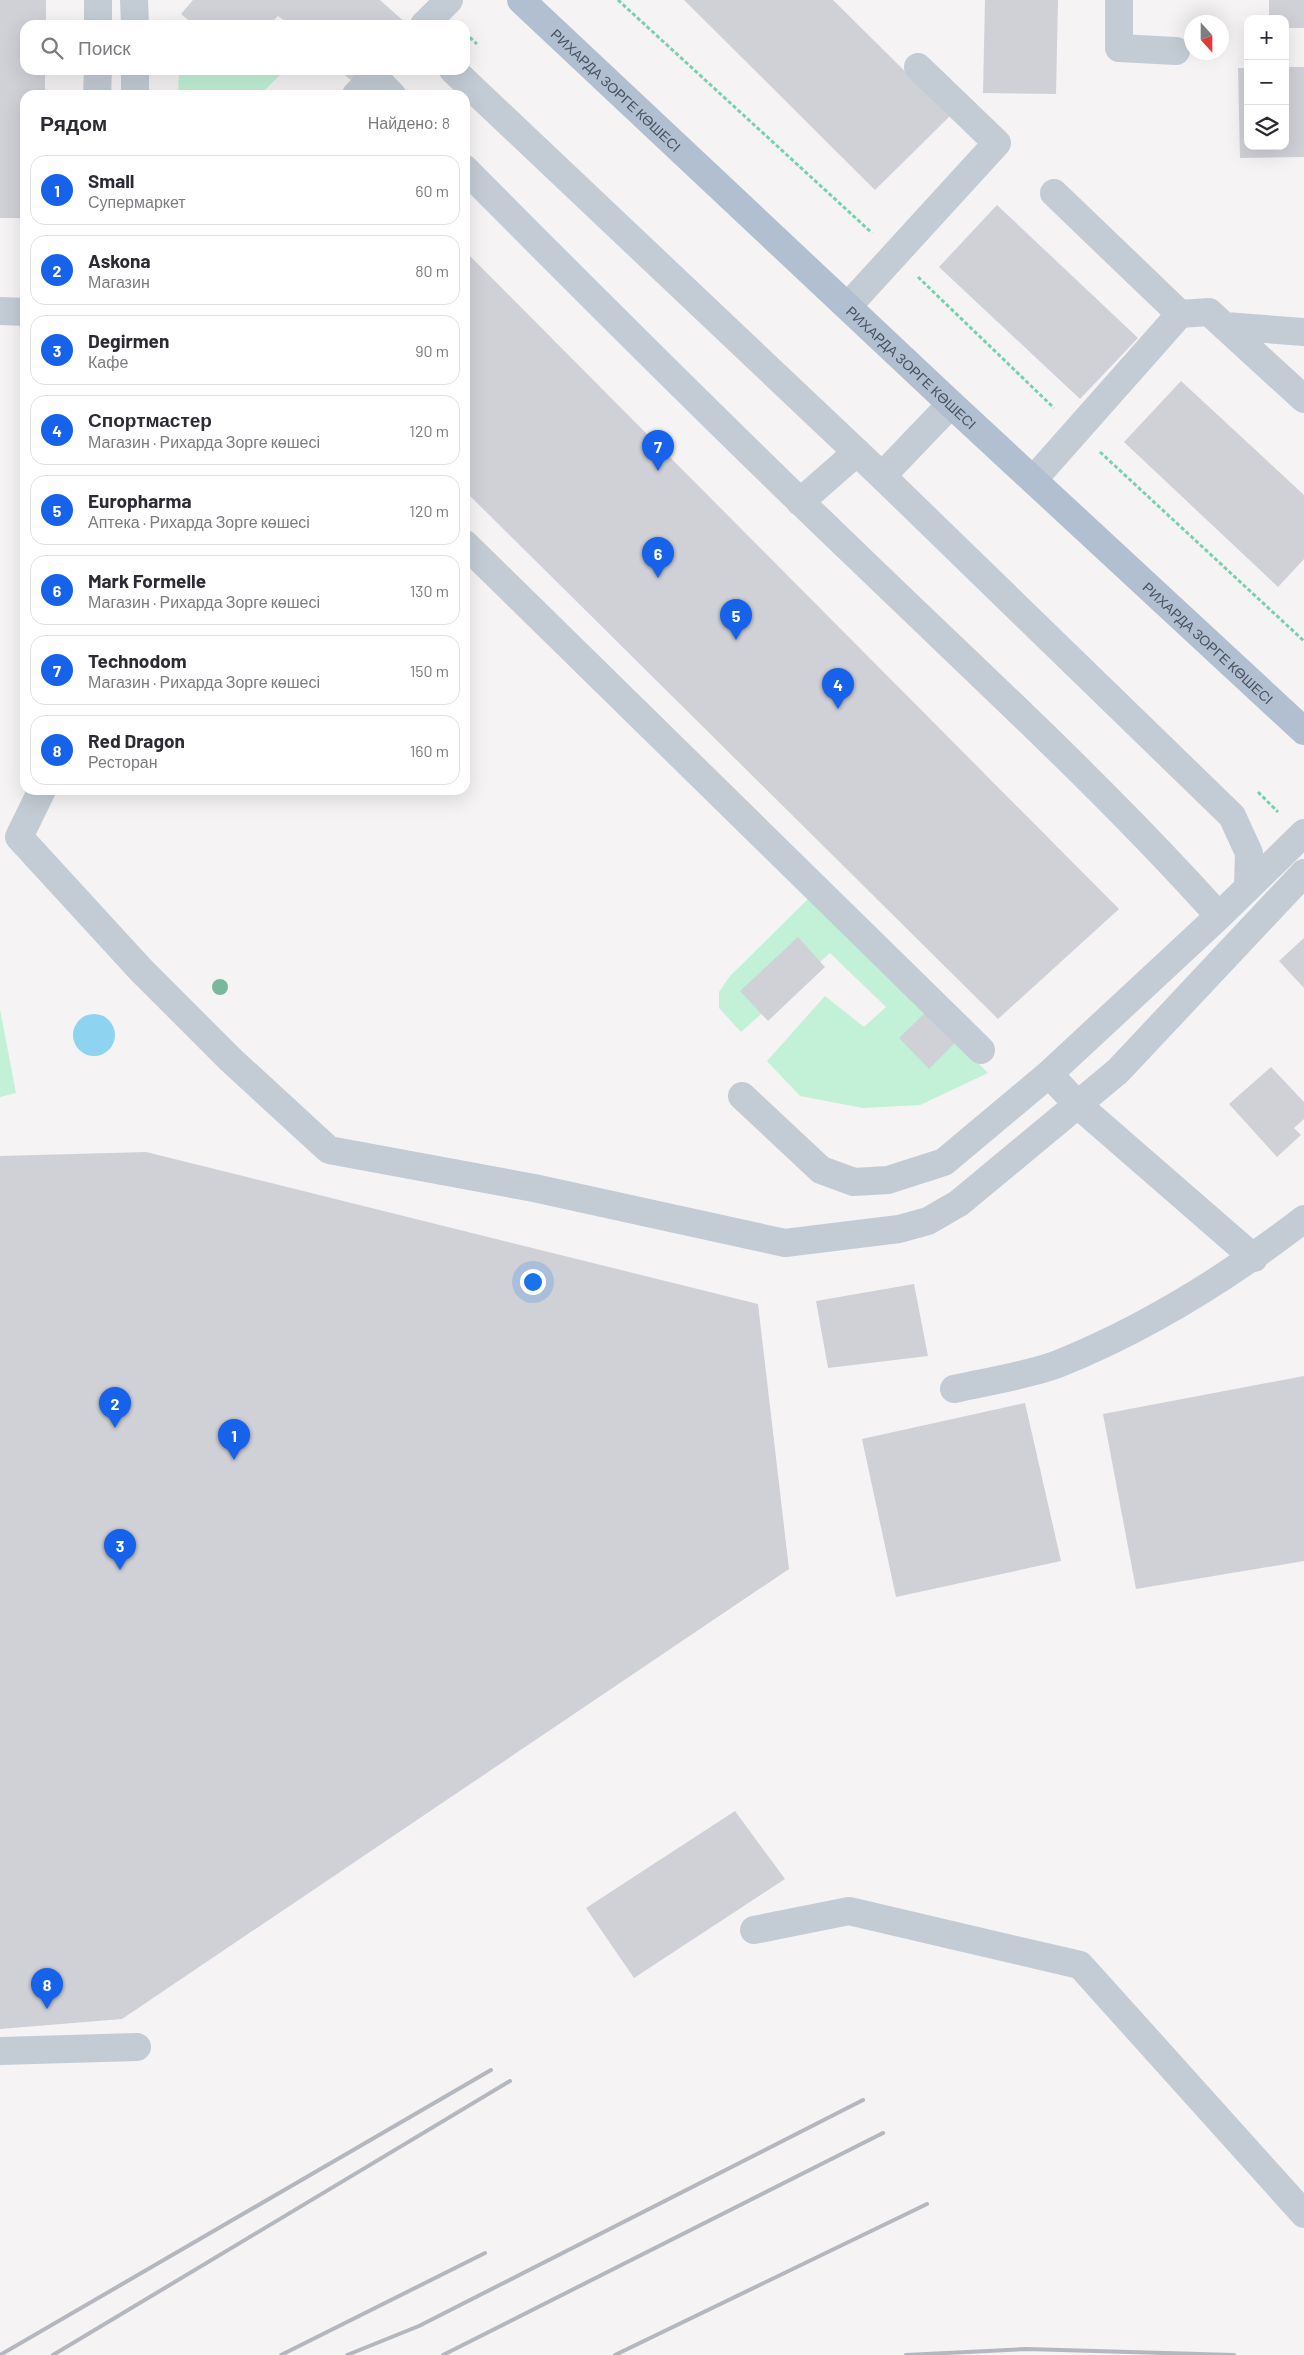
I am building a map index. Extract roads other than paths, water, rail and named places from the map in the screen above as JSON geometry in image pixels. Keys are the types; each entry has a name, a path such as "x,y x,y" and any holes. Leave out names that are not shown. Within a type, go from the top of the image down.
{"main road":[{"name":"РИХАРДА ЗОРГЕ КӨШЕСІ","path":"521,0 951,404 1304,731"}],"lane":[{"path":"98,0 98,20"},
{"path":"134,0 134,20"},
{"path":"429,20 449,0"},
{"path":"1119,0 1119,48 1176,51"},
{"path":"848,306 997,143 918,66"},
{"path":"97,90 98,75"},
{"path":"135,75 135,90"},
{"path":"458,75 857,452 1232,816 1248,853 1248,885"},
{"path":"470,174 706,411 1017,708 1170,862 1219,916"},
{"path":"1054,193 1180,314"},
{"path":"0,311 20,312"},
{"path":"1033,480 1180,314 1209,312 1304,398"},
{"path":"1225,326 1304,332"},
{"path":"882,476 951,404"},
{"path":"800,502 857,452"},
{"path":"470,549 980,1050"},
{"path":"40,795 19,837 141,970 231,1060 329,1150 534,1188 785,1243 899,1228 928,1221 959,1204 1118,1072 1304,873"},
{"path":"742,1096 821,1170 854,1182 888,1180 944,1162 1048,1074 1219,916 1248,885 1304,833"},
{"path":"1048,1074 1078,1105 1254,1258"},
{"path":"954,1389 1057,1364 1157,1317 1254,1258 1304,1219"},
{"path":"754,1930 849,1911 1080,1965 1304,2214"},
{"path":"0,2051 137,2047"}],"water":[{"path":"94,1014 109,1020 115,1035 109,1050 94,1056 79,1050 73,1035 79,1020"}],"railway":[{"path":"0,2355 491,2070"},
{"path":"53,2355 510,2081"},
{"path":"347,2355 419,2326 863,2100"},
{"path":"443,2355 883,2133"},
{"path":"615,2355 927,2204"},
{"path":"281,2355 485,2253"},
{"path":"906,2355 1026,2349 1234,2355"}],"place":[{"name":"Technodom","path":"658,471"},
{"name":"Mark Formelle","path":"658,578"},
{"name":"Europharma","path":"736,640"},
{"name":"Спортмастер","path":"838,709"},
{"name":"Askona","path":"115,1428"},
{"name":"Small","path":"234,1460"},
{"name":"Degirmen","path":"120,1570"},
{"name":"Red Dragon","path":"47,2009"}]}
